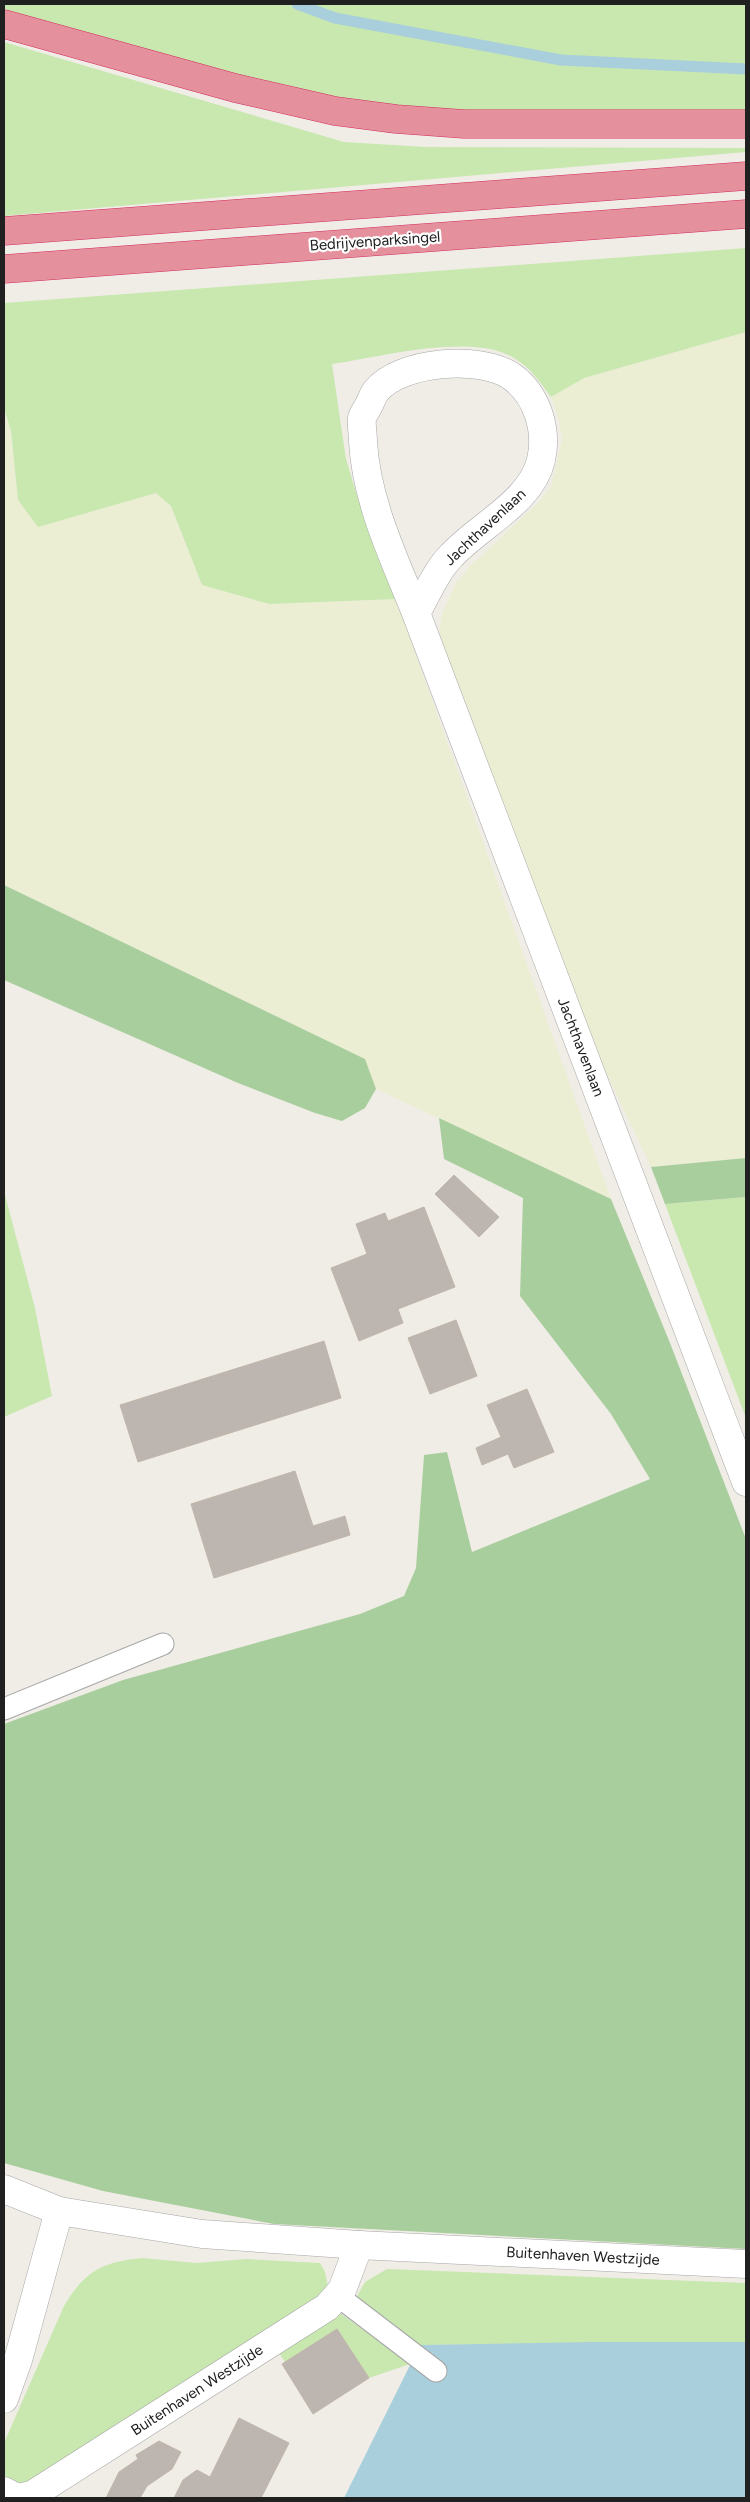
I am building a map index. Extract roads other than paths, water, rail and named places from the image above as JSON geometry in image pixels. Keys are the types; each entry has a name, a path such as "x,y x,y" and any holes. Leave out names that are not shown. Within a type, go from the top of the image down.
{"highway":[{"path":"4,24 234,88 335,111 396,120 464,124 746,124"},
{"path":"4,231 746,176"},
{"name":"Bedrijvenparksingel","path":"4,268 746,214"}],"street":[{"name":"Jachthavenlaan","path":"416,613 451,555 523,494 535,477 541,460 541,417 530,395 511,376 487,367 459,363 440,364 400,375 377,391 362,417 364,464 380,524 416,613 746,1482"},
{"name":"Buitenhaven Westzijde","path":"4,2189 59,2211 202,2234 359,2245 746,2264"},
{"path":"4,2399 18,2360 59,2211"},
{"name":"Buitenhaven Westzijde","path":"4,2491 16,2498 32,2495 318,2312 338,2296 359,2245"}],"lane":[{"path":"4,1709 163,1644"},
{"path":"338,2296 436,2371"}],"water":[{"path":"746,2342 746,2498 344,2498 420,2345"}],"waterway":[{"path":"297,4 335,18 561,60 746,69"}]}
